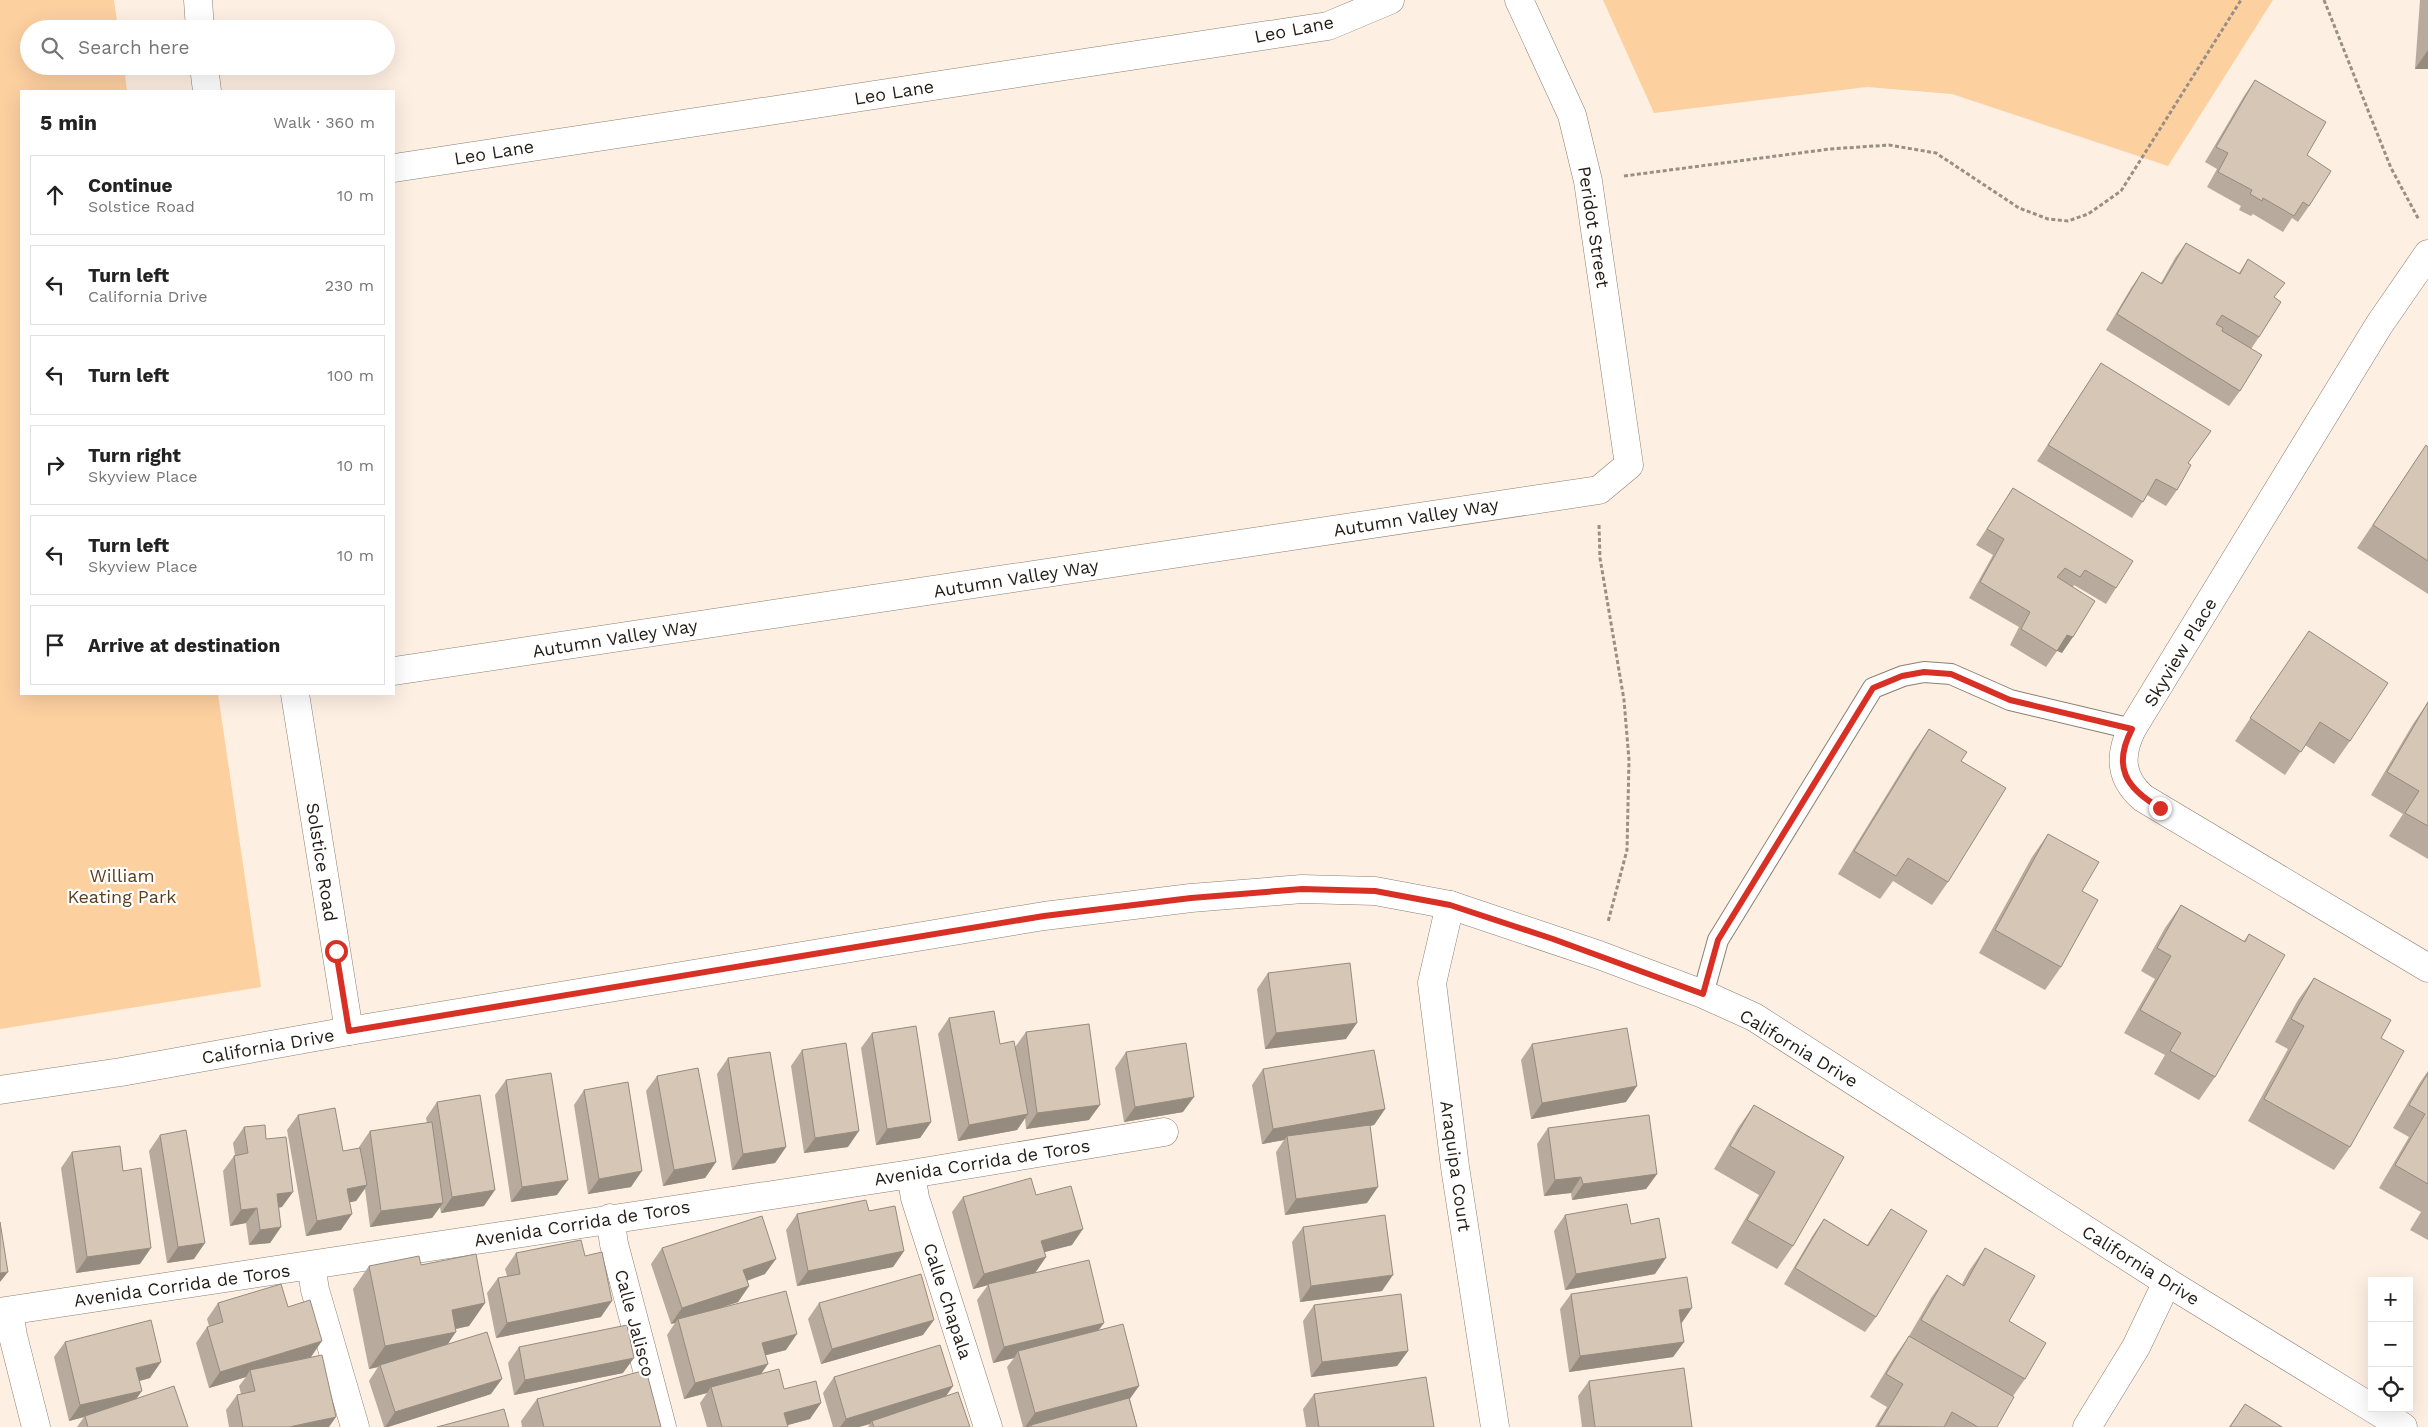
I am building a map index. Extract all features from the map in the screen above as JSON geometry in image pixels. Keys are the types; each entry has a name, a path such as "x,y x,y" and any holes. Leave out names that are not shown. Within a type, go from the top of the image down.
{"street":[{"path":"198,0 199,20"},
{"name":"Leo Lane","path":"395,168 1328,26 1390,0"},
{"name":"Peridot Street","path":"1519,0 1572,115 1588,181 1629,464 1599,490"},
{"path":"205,75 207,90"},
{"name":"Skyview Place","path":"2426,241 2379,325 2132,729 2125,743 2123,766 2133,790 2143,798 2428,968"},
{"name":"Autumn Valley Way","path":"395,672 1599,490"},
{"name":"Solstice Road","path":"296,695 349,1031"},
{"name":"California Drive","path":"0,1090 121,1072 349,1031 1044,916 1191,898 1311,889 1375,891 1450,905 1599,955 1703,994 1754,1017 2167,1282 2368,1406"},
{"name":"Araquipa Court","path":"1450,905 1432,983 1455,1167 1496,1427"},
{"name":"Avenida Corrida de Toros","path":"5,1311 911,1174 1164,1132"},
{"name":"Calle Chapala","path":"911,1174 915,1198 988,1427"},
{"name":"Calle Jalisco","path":"610,1218 614,1244 662,1427"},
{"path":"311,1266 315,1290 355,1427"},
{"path":"2087,1427 2136,1347 2167,1282"},
{"path":"5,1311 36,1427"},
{"name":"California Drive","path":"2379,1412 2403,1427"}],"lane":[{"path":"1703,994 1718,940 1873,688 1902,676 1924,672 1951,674 2010,700 2132,729"}],"path":[{"path":"1588,181 1830,149 1889,145 1936,153 2019,208 2048,219 2068,221 2088,214 2121,191 2241,0"},
{"path":"2324,0 2392,168 2426,241"},
{"path":"1599,490 1600,558 1624,700 1628,760 1627,850 1599,955"}],"green space":[{"name":"William Keating Park","path":"0,0 114,0 117,20 20,20 20,75 125,75 127,90 20,90 20,695 218,695 261,987 0,1029"},
{"path":"1603,0 2273,0 2168,166 1952,94 1867,87 1654,113"}],"building":[{"path":"2255,80 2326,122 2307,155 2331,171 2309,206 2303,202 2294,216 2263,198 2262,201 2250,194 2252,190 2218,172 2228,153 2216,147"},
{"path":"2186,243 2240,274 2248,259 2285,283 2274,297 2281,302 2259,337 2222,315 2216,324 2223,328 2222,331 2262,355 2240,391 2117,314 2142,272 2162,284"},
{"path":"2101,363 2211,431 2188,463 2191,465 2177,490 2156,479 2143,502 2048,445"},
{"path":"2426,445 2428,447 2428,561 2373,525"},
{"path":"2013,488 2133,561 2116,588 2085,570 2080,577 2065,568 2057,577 2095,601 2073,637 2067,635 2057,651 2021,629 2030,612 1980,582 2004,539 1987,529"},
{"path":"2309,631 2388,683 2350,741 2320,722 2301,752 2250,718"},
{"path":"2428,702 2428,826 2405,813 2419,791 2387,772"},
{"path":"1929,729 1967,752 1961,761 2006,788 1948,882 1908,858 1896,876 1854,851"},
{"path":"2048,834 2099,862 2082,891 2098,900 2061,967 1995,930"},
{"path":"2181,905 2245,942 2249,934 2285,955 2215,1077 2170,1051 2181,1033 2140,1010 2171,956 2157,948"},
{"path":"1350,963 1357,1023 1276,1033 1268,973"},
{"path":"2314,978 2391,1020 2381,1038 2404,1051 2350,1147 2264,1099 2304,1026 2291,1019"},
{"path":"994,1011 1000,1044 1014,1041 1028,1114 969,1125 949,1018"},
{"path":"1089,1024 1100,1105 1037,1113 1026,1032"},
{"path":"916,1026 931,1122 887,1129 872,1033"},
{"path":"1627,1028 1637,1086 1542,1103 1532,1044"},
{"path":"846,1043 859,1131 815,1138 802,1050"},
{"path":"1186,1043 1194,1097 1135,1107 1126,1052"},
{"path":"1374,1050 1385,1109 1273,1129 1263,1069"},
{"path":"770,1052 786,1147 743,1154 728,1058"},
{"path":"698,1068 716,1162 674,1170 657,1076"},
{"path":"551,1073 568,1180 522,1187 506,1080"},
{"path":"2428,1073 2428,1184 2395,1165 2425,1114 2409,1105"},
{"path":"628,1082 642,1171 599,1179 584,1090"},
{"path":"480,1095 495,1190 452,1197 437,1102"},
{"path":"1754,1105 1844,1157 1793,1246 1747,1220 1775,1172 1730,1146"},
{"path":"335,1108 343,1151 360,1148 367,1185 347,1189 352,1214 317,1221 298,1115"},
{"path":"1649,1115 1657,1174 1583,1184 1581,1177 1555,1180 1548,1128"},
{"path":"432,1122 443,1203 381,1211 370,1131"},
{"path":"265,1125 266,1139 286,1137 293,1192 277,1194 281,1227 260,1230 257,1208 241,1210 234,1156 248,1153 244,1127"},
{"path":"1370,1125 1378,1187 1296,1199 1287,1136"},
{"path":"186,1130 205,1243 178,1247 160,1135"},
{"path":"120,1146 123,1171 141,1168 151,1248 87,1257 72,1152"},
{"path":"1031,1178 1036,1195 1071,1186 1083,1229 1041,1241 1046,1257 984,1274 963,1197"},
{"path":"866,1200 869,1211 895,1206 904,1251 808,1271 797,1214"},
{"path":"1627,1204 1631,1224 1659,1218 1666,1258 1576,1274 1565,1215"},
{"path":"1891,1209 1927,1231 1876,1317 1795,1268 1824,1219 1868,1246"},
{"path":"1385,1215 1393,1275 1311,1286 1303,1227"},
{"path":"762,1216 776,1259 743,1270 749,1286 682,1308 662,1248"},
{"path":"0,1222 8,1272 0,1273"},
{"path":"581,1240 585,1256 602,1252 612,1301 507,1323 498,1278 520,1274 516,1253"},
{"path":"1985,1248 2035,1276 2009,1321 2046,1343 2025,1379 1921,1320 1947,1275 1964,1286"},
{"path":"476,1254 485,1303 452,1310 456,1332 385,1346 369,1266 419,1256 421,1265"},
{"path":"1089,1260 1104,1323 1004,1347 988,1284"},
{"path":"921,1274 934,1320 832,1349 819,1303"},
{"path":"1687,1277 1692,1308 1679,1310 1684,1342 1580,1356 1571,1294"},
{"path":"281,1284 288,1307 310,1300 322,1341 220,1372 207,1327 223,1322 218,1303"},
{"path":"786,1291 797,1334 762,1343 768,1364 695,1383 678,1319"},
{"path":"1401,1294 1408,1351 1322,1362 1314,1305"},
{"path":"151,1320 161,1362 136,1368 142,1391 80,1405 65,1342"},
{"path":"1123,1324 1139,1386 1035,1413 1018,1351"},
{"path":"627,1325 634,1358 525,1380 519,1347"},
{"path":"487,1332 502,1379 395,1412 380,1365"},
{"path":"1909,1336 2014,1397 1997,1427 1978,1427 1952,1412 1944,1427 1878,1426 1903,1384 1886,1374"},
{"path":"940,1345 953,1386 846,1419 834,1377"},
{"path":"322,1355 336,1417 289,1427 243,1427 237,1395 255,1391 250,1370"},
{"path":"1684,1368 1692,1427 1595,1427 1589,1381"},
{"path":"779,1369 784,1389 816,1381 821,1403 784,1413 788,1427 722,1427 711,1387"},
{"path":"646,1370 661,1427 544,1427 537,1399"},
{"path":"1426,1377 1434,1427 1319,1427 1314,1394"},
{"path":"174,1386 188,1427 88,1427 85,1416"},
{"path":"958,1392 970,1427 874,1427 872,1421"},
{"path":"1129,1398 1137,1427 1032,1427 1031,1425"},
{"path":"2245,1404 2282,1427 2230,1427"},
{"path":"504,1409 509,1427 437,1427"}],"route":[{"path":"336,951 349,1031 1044,916 1191,898 1302,889 1375,891 1450,905 1599,955 1703,994 1718,940 1873,688 1902,676 1924,672 1951,674 2010,700 2060,714 2132,729 2125,743 2123,755 2123,766 2127,779 2133,790 2160,808"}]}
